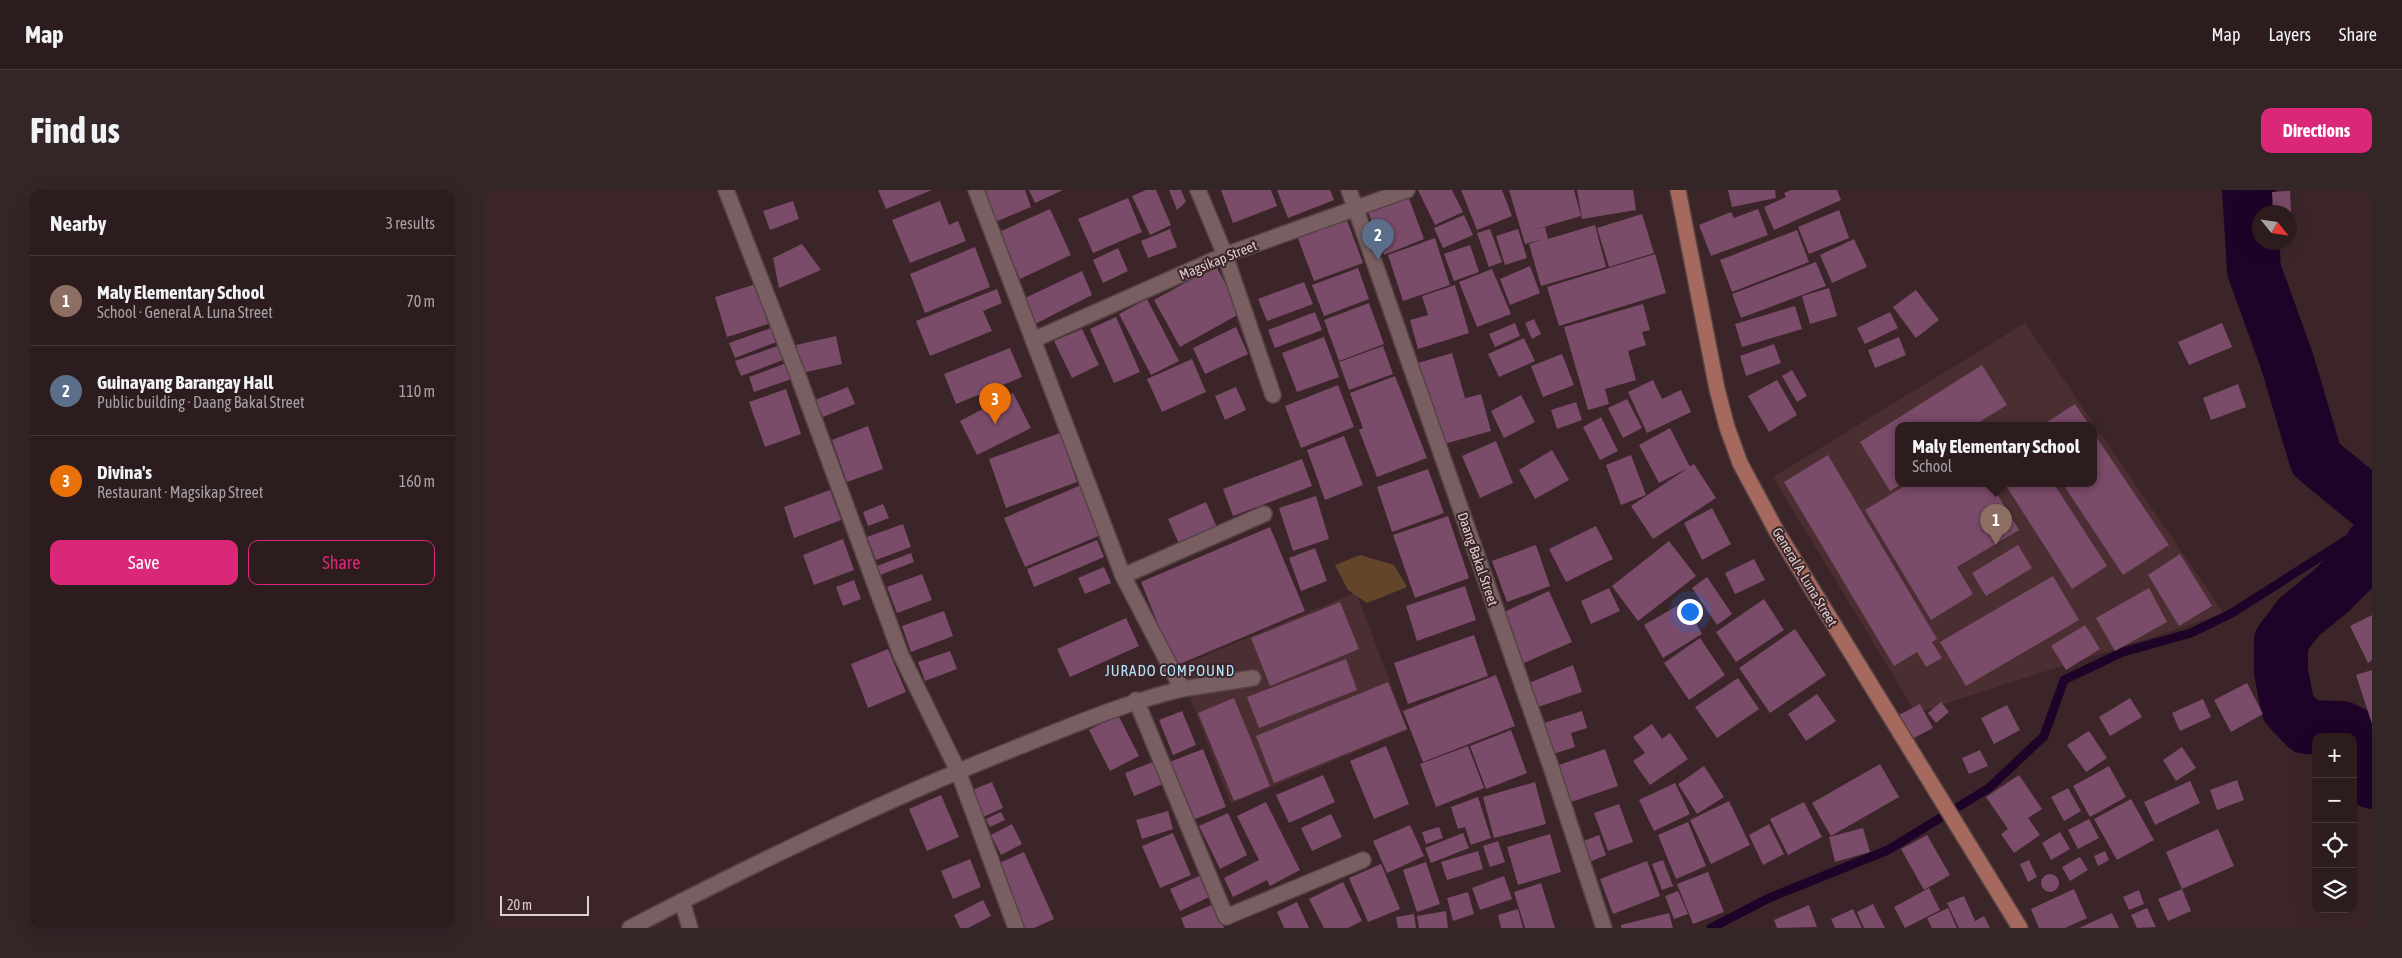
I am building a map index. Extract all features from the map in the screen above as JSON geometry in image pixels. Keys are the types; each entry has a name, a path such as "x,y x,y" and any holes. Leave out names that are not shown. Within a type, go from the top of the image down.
{"main road":[{"name":"General A. Luna Street","path":"1678,190 1717,390 1727,427 1740,463 1777,532 2019,928"}],"street":[{"path":"726,190 797,373 901,655 958,771 1016,928"},
{"path":"976,190 1123,576 1182,689"},
{"path":"1198,190 1225,255 1273,395"},
{"name":"Daang Bakal Street","path":"1349,190 1551,767 1604,928"},
{"name":"Magsikap Street","path":"1033,340 1225,255 1407,190"},
{"path":"1123,576 1264,514"},
{"path":"630,928 731,875 958,771 1136,700 1182,689 1253,678"},
{"path":"1136,700 1226,917 1363,860"},
{"path":"682,901 690,928"}],"shaded area":[{"path":"2025,323 2093,422 1895,422 1895,487 2097,487 2097,428 2224,614 1916,713 1773,477"},
{"path":"1360,555 1394,565 1407,587 1367,603 1348,590 1335,565"},
{"path":"1356,592 1408,730 1231,804 1178,667"}],"building":[{"path":"878,190 932,190 886,209"},
{"path":"977,190 1025,190 1031,207 990,224"},
{"path":"1029,190 1063,190 1035,203"},
{"path":"1146,190 1156,190 1171,225 1150,235 1132,196"},
{"path":"1169,190 1181,190 1186,202 1177,210"},
{"path":"1221,190 1271,190 1277,206 1233,223"},
{"path":"1277,190 1330,190 1334,200 1288,218"},
{"path":"1418,190 1452,190 1463,212 1435,225"},
{"path":"1461,190 1502,190 1512,216 1477,230"},
{"path":"1509,190 1574,190 1581,216 1530,231 1545,227 1548,239 1595,225 1606,267 1541,286 1529,244 1543,239 1525,244"},
{"path":"1577,190 1633,190 1636,210 1582,219"},
{"path":"1728,190 1775,190 1776,198 1732,207"},
{"path":"1791,190 1837,190 1841,200 1774,230 1764,207 1786,197 1784,193"},
{"path":"2290,191 2291,205 2273,205 2272,192"},
{"path":"1407,193 1424,239 1384,255 1367,209"},
{"path":"1128,198 1142,232 1093,253 1078,219"},
{"path":"793,201 799,219 770,230 763,211"},
{"path":"940,201 949,225 958,221 966,241 910,263 892,220"},
{"path":"1050,209 1071,255 1020,279 999,232"},
{"path":"1758,209 1768,235 1711,256 1699,225 1731,212 1734,218"},
{"path":"1839,210 1849,238 1809,254 1798,227"},
{"path":"1642,214 1654,253 1609,267 1597,228"},
{"path":"1345,215 1363,263 1314,281 1296,233"},
{"path":"1464,215 1473,235 1443,248 1434,228"},
{"path":"1170,229 1177,247 1148,258 1141,241"},
{"path":"1490,229 1502,262 1489,267 1477,233"},
{"path":"1518,229 1527,258 1505,265 1496,236"},
{"path":"1797,230 1809,262 1732,292 1720,260"},
{"path":"1435,238 1450,285 1403,301 1388,255"},
{"path":"1854,239 1867,267 1832,283 1820,255"},
{"path":"802,244 821,270 779,288 773,258"},
{"path":"1470,245 1479,272 1454,281 1444,254"},
{"path":"975,247 990,287 925,313 910,274"},
{"path":"1118,248 1128,271 1103,283 1093,260"},
{"path":"1655,254 1666,293 1559,326 1547,287"},
{"path":"1816,262 1826,286 1741,318 1732,294"},
{"path":"1216,266 1241,313 1180,347 1154,300"},
{"path":"1530,266 1540,293 1510,305 1500,279"},
{"path":"1358,268 1369,299 1324,316 1312,285"},
{"path":"1492,269 1511,314 1477,327 1459,282"},
{"path":"1082,271 1092,295 1035,324 1023,299"},
{"path":"1304,282 1313,304 1267,321 1258,299"},
{"path":"756,284 768,324 727,337 715,297"},
{"path":"1455,285 1469,333 1418,349 1410,320 1428,315 1422,296"},
{"path":"1829,288 1837,316 1810,324 1802,296"},
{"path":"997,289 1002,303 983,311 992,331 930,356 916,321"},
{"path":"1916,290 1939,320 1916,338 1893,307"},
{"path":"1147,299 1179,361 1151,375 1119,314"},
{"path":"1369,303 1384,344 1339,361 1324,320"},
{"path":"1643,304 1650,330 1642,332 1646,345 1628,351 1636,380 1605,389 1609,404 1588,410 1564,327"},
{"path":"1795,306 1802,329 1742,347 1735,324"},
{"path":"1315,312 1322,330 1275,348 1268,330"},
{"path":"1890,312 1898,328 1865,344 1857,328"},
{"path":"1116,317 1140,372 1114,383 1090,329"},
{"path":"1534,319 1541,334 1532,339 1525,323"},
{"path":"1515,323 1520,336 1495,347 1489,334"},
{"path":"2222,323 2232,347 2189,365 2178,342"},
{"path":"774,327 779,341 735,358 729,343"},
{"path":"1236,327 1248,354 1205,374 1193,348"},
{"path":"1082,329 1099,365 1072,378 1054,341"},
{"path":"836,336 842,364 802,373 796,345"},
{"path":"1324,337 1339,377 1297,392 1282,353"},
{"path":"1899,337 1906,355 1875,368 1868,350"},
{"path":"1524,338 1535,361 1499,377 1488,354"},
{"path":"783,344 788,358 741,376 735,361"},
{"path":"1774,344 1781,363 1746,376 1740,356"},
{"path":"1383,346 1393,374 1349,390 1339,362"},
{"path":"1010,348 1022,377 956,404 944,374"},
{"path":"1452,353 1465,398 1455,401 1481,394 1491,431 1444,444 1434,407 1431,408 1418,363"},
{"path":"1562,354 1574,385 1543,397 1531,366"},
{"path":"1192,359 1206,392 1162,412 1147,379"},
{"path":"789,362 794,378 754,392 749,377"},
{"path":"1982,365 2007,405 1979,422 1895,422 1896,487 1890,491 1860,442"},
{"path":"1792,370 1807,396 1797,402 1782,376"},
{"path":"1395,376 1427,458 1377,477 1359,430 1363,428 1350,393"},
{"path":"1653,380 1662,399 1681,390 1691,412 1647,433 1628,392"},
{"path":"1777,380 1797,415 1769,432 1748,396"},
{"path":"2238,384 2246,407 2211,420 2203,398"},
{"path":"1338,385 1354,427 1301,448 1285,406"},
{"path":"848,387 855,404 823,417 815,400"},
{"path":"1236,387 1246,410 1225,420 1215,396"},
{"path":"786,389 801,434 765,447 749,402"},
{"path":"1013,393 1031,428 977,455 960,421"},
{"path":"1521,395 1535,422 1504,438 1491,411"},
{"path":"1627,399 1642,428 1623,438 1608,408"},
{"path":"1576,402 1582,420 1557,429 1551,410"},
{"path":"2075,404 2087,422 2047,422"},
{"path":"1601,417 1618,451 1600,460 1583,427"},
{"path":"868,426 883,469 847,482 832,440"},
{"path":"1670,428 1690,467 1659,483 1639,445"},
{"path":"1060,433 1077,482 1006,508 989,459"},
{"path":"1344,436 1363,485 1325,500 1307,450"},
{"path":"2097,438 2169,545 2123,575 2065,487 2097,487"},
{"path":"1496,441 1513,483 1480,498 1462,456"},
{"path":"1552,450 1569,480 1535,499 1519,470"},
{"path":"1631,455 1646,495 1621,505 1606,465"},
{"path":"1828,455 1937,639 1932,642 1942,658 1926,667 1917,652 1894,666 1784,482"},
{"path":"1302,459 1312,486 1233,516 1223,489"},
{"path":"1694,464 1716,498 1653,539 1631,506"},
{"path":"1428,469 1444,513 1392,532 1377,487"},
{"path":"1081,485 1101,535 1025,567 1004,518"},
{"path":"1903,487 1993,487 2019,530 1957,567 1973,594 1931,620 1865,510"},
{"path":"2007,487 2056,487 2107,566 2072,589"},
{"path":"830,490 841,520 794,538 784,507"},
{"path":"1316,496 1329,539 1293,551 1279,508"},
{"path":"1206,502 1218,530 1180,546 1168,519"},
{"path":"883,504 889,518 868,526 863,512"},
{"path":"1712,508 1731,544 1702,560 1684,523"},
{"path":"1448,516 1469,578 1415,598 1393,535"},
{"path":"903,524 911,547 876,560 867,537"},
{"path":"1596,526 1613,559 1566,582 1549,549"},
{"path":"1270,527 1305,611 1175,666 1141,582"},
{"path":"843,539 854,570 814,585 803,555"},
{"path":"1097,540 1104,557 1034,587 1027,569"},
{"path":"1669,541 1696,576 1638,621 1612,586"},
{"path":"1536,545 1550,586 1507,602 1492,561"},
{"path":"2018,545 2032,568 1986,596 1972,573"},
{"path":"1315,548 1327,581 1301,591 1289,558"},
{"path":"911,553 914,562 880,575 877,566"},
{"path":"2180,554 2212,606 2179,626 2148,575"},
{"path":"1754,559 1765,580 1735,594 1725,573"},
{"path":"1104,567 1111,583 1085,594 1078,578"},
{"path":"922,574 932,600 897,613 887,587"},
{"path":"2053,576 2079,620 1966,686 1940,642"},
{"path":"1707,577 1732,614 1717,625 1692,588"},
{"path":"854,580 861,599 843,606 836,587"},
{"path":"1465,586 1476,620 1417,641 1406,606"},
{"path":"1609,588 1620,611 1591,624 1581,601"},
{"path":"2149,588 2167,622 2115,651 2096,618"},
{"path":"1549,591 1572,642 1522,664 1500,614"},
{"path":"1764,599 1784,630 1736,662 1716,632"},
{"path":"1340,602 1359,649 1270,686 1251,638"},
{"path":"1684,602 1702,634 1663,658 1644,625"},
{"path":"944,611 953,636 911,652 902,626"},
{"path":"2372,615 2372,660 2368,663 2350,626"},
{"path":"1126,618 1139,646 1070,677 1057,649"},
{"path":"2085,625 2100,649 2066,670 2051,646"},
{"path":"1795,629 1826,675 1770,713 1739,668"},
{"path":"1474,635 1488,676 1408,704 1394,663"},
{"path":"1700,638 1725,675 1689,700 1664,663"},
{"path":"888,649 906,692 868,708 851,664"},
{"path":"950,651 957,669 925,681 918,662"},
{"path":"1346,659 1357,690 1259,728 1247,697"},
{"path":"1573,665 1582,692 1535,708 1529,683"},
{"path":"2372,670 2372,724 2356,675"},
{"path":"1496,675 1515,726 1423,762 1403,711"},
{"path":"1738,678 1759,709 1717,738 1695,707"},
{"path":"1388,682 1407,729 1274,783 1256,736"},
{"path":"2247,683 2263,714 2231,732 2214,700"},
{"path":"1817,694 1836,721 1806,741 1788,714"},
{"path":"1234,698 1270,786 1234,801 1198,713"},
{"path":"2130,698 2142,717 2110,736 2099,717"},
{"path":"2203,699 2211,717 2180,731 2172,713"},
{"path":"1941,702 1949,712 1936,723 1928,713"},
{"path":"1920,704 1933,728 1912,739 1899,715"},
{"path":"2007,705 2020,730 1994,744 1981,718"},
{"path":"1182,711 1196,745 1173,755 1159,720"},
{"path":"1582,711 1587,728 1571,733 1575,747 1550,755 1541,724"},
{"path":"1118,715 1139,756 1110,771 1089,730"},
{"path":"1652,724 1662,739 1670,733 1688,759 1650,785 1633,761 1645,753 1633,737"},
{"path":"1511,730 1527,773 1486,789 1470,746"},
{"path":"2089,731 2107,758 2086,772 2067,745"},
{"path":"1386,746 1409,804 1374,819 1350,761"},
{"path":"1468,746 1484,788 1436,807 1420,764"},
{"path":"2182,747 2196,768 2176,781 2163,760"},
{"path":"1203,749 1226,807 1190,821 1167,763"},
{"path":"1605,749 1618,786 1571,802 1559,765"},
{"path":"1980,750 1988,766 1969,774 1962,758"},
{"path":"1155,761 1163,784 1134,796 1125,773"},
{"path":"1880,764 1899,797 1831,836 1812,803"},
{"path":"1704,766 1724,797 1697,814 1678,784"},
{"path":"2109,766 2126,797 2090,817 2073,786"},
{"path":"1323,775 1335,802 1289,823 1276,795"},
{"path":"2019,775 2042,809 2028,818 2040,835 2014,853 2001,834 2008,829 1986,797"},
{"path":"2237,780 2244,800 2217,810 2210,790"},
{"path":"2190,781 2200,803 2155,825 2144,802"},
{"path":"992,782 1003,808 983,817 972,790"},
{"path":"1535,782 1546,824 1494,838 1483,797"},
{"path":"1675,783 1690,814 1654,831 1639,800"},
{"path":"2068,788 2081,811 2064,821 2051,797"},
{"path":"941,795 959,837 927,851 909,809"},
{"path":"1478,797 1491,838 1471,845 1465,827 1458,829 1451,807"},
{"path":"2131,799 2154,840 2117,860 2094,819"},
{"path":"1729,801 1750,845 1711,864 1690,820"},
{"path":"1266,802 1300,870 1270,886 1267,880 1233,897 1224,878 1259,860 1237,816"},
{"path":"1804,802 1822,837 1788,855 1770,819"},
{"path":"1619,804 1633,842 1608,851 1594,813"},
{"path":"1168,811 1173,829 1142,839 1136,820"},
{"path":"1001,812 1005,820 990,827 986,819"},
{"path":"1228,813 1247,855 1220,869 1199,826"},
{"path":"1331,814 1342,837 1312,851 1301,828"},
{"path":"2089,819 2099,838 2078,849 2068,830"},
{"path":"1688,822 1706,866 1676,879 1658,835"},
{"path":"1012,824 1022,844 1001,855 991,835"},
{"path":"1769,824 1784,854 1763,865 1749,835"},
{"path":"1410,825 1424,856 1387,873 1373,841"},
{"path":"1439,827 1443,838 1426,844 1422,832"},
{"path":"1863,828 1870,852 1835,862 1829,837"},
{"path":"2218,829 2234,866 2182,889 2166,852"},
{"path":"2060,832 2070,849 2051,860 2042,843"},
{"path":"1173,833 1191,875 1160,888 1142,846"},
{"path":"1463,833 1469,848 1431,863 1425,848"},
{"path":"1550,834 1561,872 1518,885 1507,847"},
{"path":"1599,835 1606,855 1587,863 1579,843"},
{"path":"1927,835 1950,875 1924,890 1901,849"},
{"path":"1498,841 1505,862 1490,867 1483,846"},
{"path":"1478,851 1483,869 1447,880 1441,862"},
{"path":"2105,851 2109,860 2098,866 2094,856"},
{"path":"1024,852 1054,919 1034,928 1023,928 995,865"},
{"path":"2080,857 2088,870 2070,881 2062,867"},
{"path":"970,859 981,887 953,899 941,871"},
{"path":"1663,860 1673,886 1662,890 1652,864"},
{"path":"2029,860 2037,877 2028,882 2020,864"},
{"path":"1647,861 1660,896 1613,914 1600,879"},
{"path":"1426,862 1440,904 1417,912 1403,870"},
{"path":"1381,864 1400,909 1368,922 1349,878"},
{"path":"1708,872 1724,912 1693,924 1677,884"},
{"path":"2050,874 2056,877 2059,883 2056,889 2050,892 2044,889 2041,883 2044,877"},
{"path":"1199,876 1209,897 1180,911 1170,889"},
{"path":"1504,876 1512,899 1480,910 1472,888"},
{"path":"1343,882 1362,921 1348,928 1324,928 1309,899"},
{"path":"1541,883 1555,928 1525,928 1514,892"},
{"path":"1929,888 1940,910 1905,928 1894,907"},
{"path":"2074,889 2087,918 2065,928 2039,928 2031,909"},
{"path":"2182,889 2191,911 2168,921 2158,899"},
{"path":"2139,890 2144,904 2129,910 2123,897"},
{"path":"1678,891 1688,914 1674,919 1665,896"},
{"path":"1468,892 1474,914 1453,921 1447,898"},
{"path":"1964,896 1975,921 1984,916 1990,928 1959,928 1947,903"},
{"path":"983,900 991,916 968,928 960,928 954,915"},
{"path":"1297,902 1309,928 1284,928 1277,912"},
{"path":"1214,904 1224,928 1185,928 1181,918"},
{"path":"1873,904 1885,928 1864,928 1857,912"},
{"path":"1809,905 1817,927 1777,928 1774,920"},
{"path":"1948,908 1957,928 1932,928 1927,918"},
{"path":"2147,908 2156,927 2137,928 2131,915"},
{"path":"1518,909 1523,928 1501,928 1498,915"},
{"path":"1853,909 1862,928 1835,928 1831,919"},
{"path":"1446,911 1448,928 1419,928 1417,916"},
{"path":"1669,913 1673,928 1621,928 1621,925"},
{"path":"2112,913 2119,928 2079,928"},
{"path":"1414,914 1416,928 1398,928 1396,917"}],"waterway":[{"path":"2249,190 2254,270 2287,361 2316,459 2372,505"},
{"path":"1711,928 1769,898 1888,850 1989,788 2044,736 2064,680 2123,652 2191,633 2232,613 2372,524"},
{"path":"2372,545 2366,556 2331,591 2299,617 2281,641 2281,672 2288,708 2306,727 2342,728 2360,737 2372,782"}],"place":[{"name":"Guinayang Barangay Hall","path":"1378,260"},
{"name":"Divina's","path":"995,424"},
{"name":"Maly Elementary School","path":"1996,545"}],"district":[{"name":"JURADO COMPOUND","path":"1170,670"}]}
